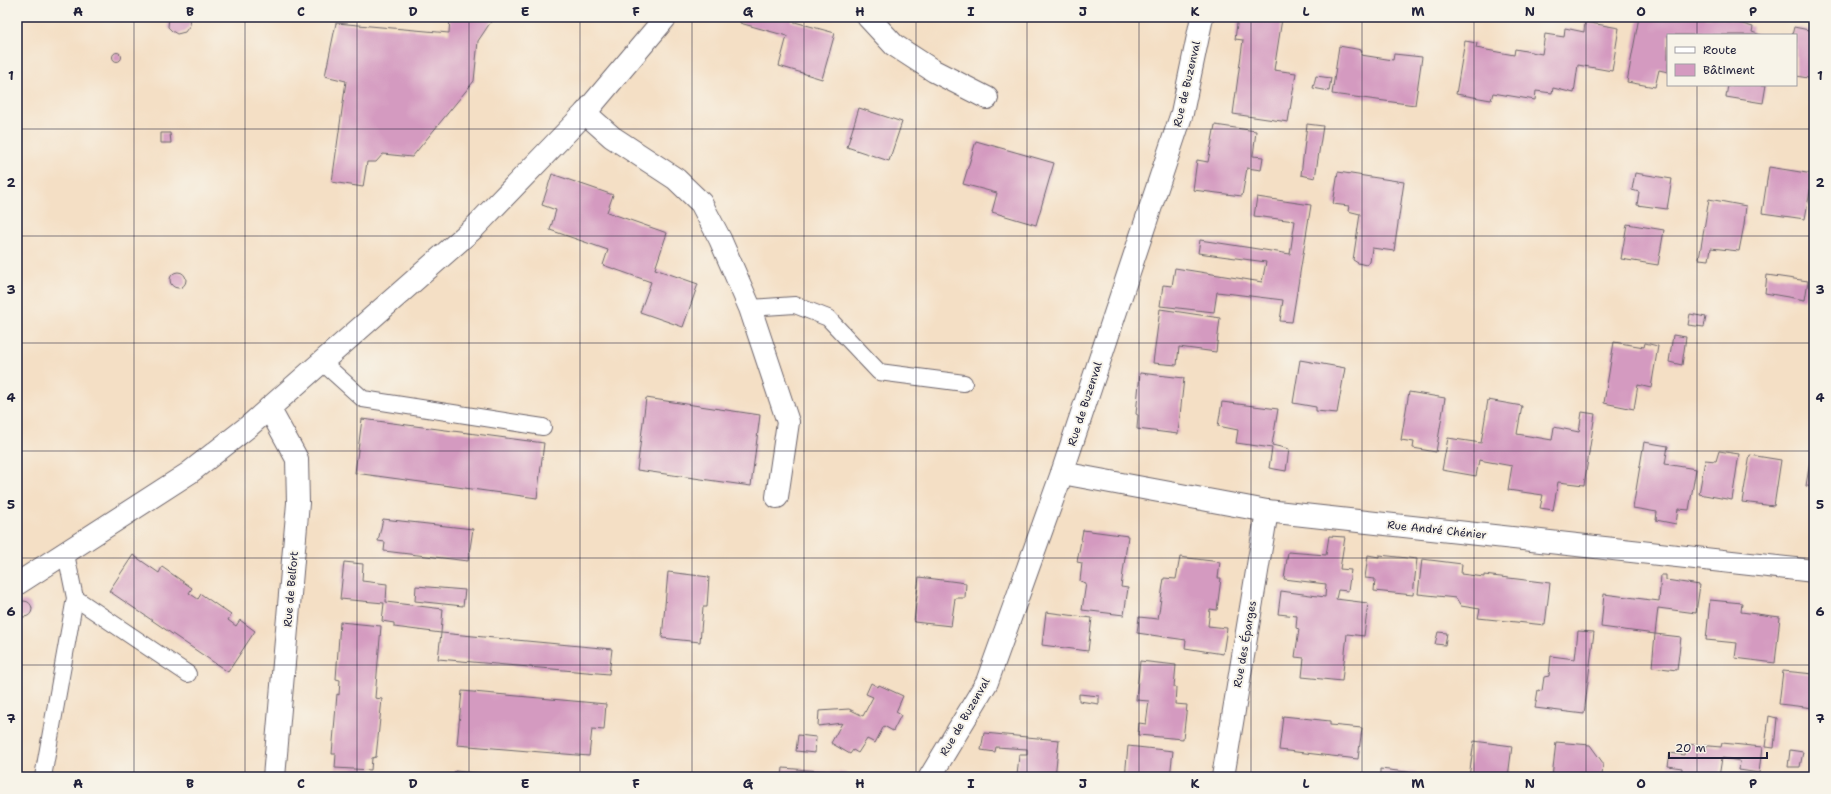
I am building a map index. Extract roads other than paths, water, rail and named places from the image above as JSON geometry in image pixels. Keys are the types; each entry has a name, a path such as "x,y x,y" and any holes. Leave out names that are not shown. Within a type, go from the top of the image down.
{"street":[{"path":"17,584 66,554 189,473 269,408 322,362 474,228 585,113 666,17"},
{"path":"868,17 894,45 934,71 988,98"},
{"name":"Rue de Buzenval","path":"930,777 987,682 1062,473 1182,113 1202,17"},
{"path":"585,113 612,136 676,179 701,203 720,239 750,308 788,422 777,497"},
{"name":"Rue de Belfort","path":"269,408 297,459 298,503 274,777"},
{"name":"Rue André Chénier","path":"1062,473 1267,511 1814,570"},
{"name":"Rue des Éparges","path":"1223,777 1267,511"}],"lane":[{"path":"750,308 795,305 828,318 879,372 964,383"},
{"path":"322,362 363,399 543,427"},
{"path":"43,777 75,598 66,554"},
{"path":"75,598 188,674"}]}
